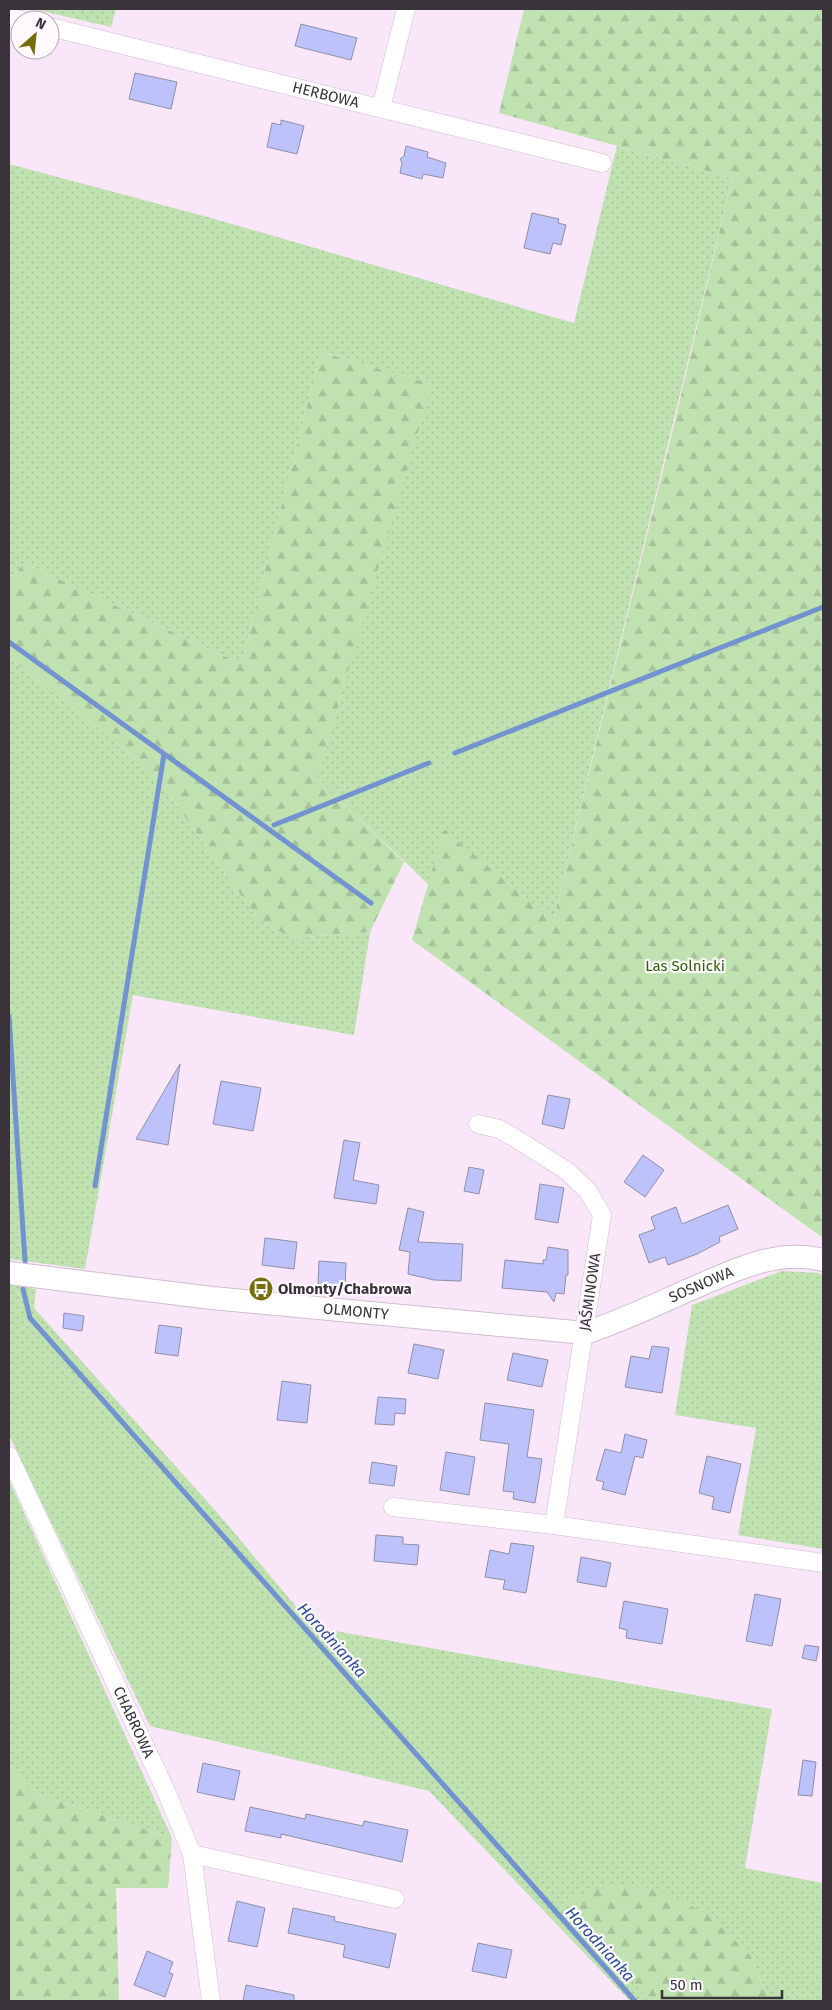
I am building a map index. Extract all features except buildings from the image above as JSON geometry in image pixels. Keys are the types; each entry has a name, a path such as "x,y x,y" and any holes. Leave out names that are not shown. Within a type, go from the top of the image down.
{"street":[{"path":"382,108 406,9"},
{"name":"HERBOWA","path":"60,29 602,163"},
{"name":"JAŚMINOWA","path":"478,1124 507,1133 567,1172 588,1191 602,1215 554,1525"},
{"name":"SOSNOWA","path":"584,1333 608,1326 740,1268 770,1260 793,1257 823,1260"},
{"name":"OLMONTY","path":"9,1273 212,1298 584,1333"},
{"name":"CHABROWA","path":"9,1456 166,1791 192,1854 210,2001"},
{"path":"393,1507 554,1525 823,1563"},
{"path":"192,1854 395,1899"}],"green space":[{"path":"33,9 116,9 111,27 60,15 60,10"},
{"name":"Las Solnicki","path":"524,9 823,9 823,1238 412,940 444,829 553,921 732,178 499,113"},
{"path":"617,146 732,178 553,921 444,830 429,885 317,778 431,384 321,352 241,664 24,563 9,581 9,164 215,219 574,323"},
{"path":"321,352 432,384 317,778 404,862 370,932 291,938 257,918 153,772 9,657 9,581 24,563 241,664"},
{"path":"9,657 153,772 257,918 291,938 370,932 354,1035 133,995 85,1269 9,1259"},
{"path":"782,1271 819,1273 823,1275 823,1549 738,1535 756,1428 675,1415 692,1305"},
{"path":"9,1284 36,1289 34,1308 222,1518 313,1627 772,1709 745,1868 823,1883 823,2001 769,2001 751,1956 564,1900 650,2001 630,2001 429,1791 150,1726 9,1435"},
{"path":"9,1480 172,1838 31,1792 9,1765"},
{"path":"9,1765 31,1792 172,1838 168,1888 116,1888 119,2001 9,2001"},
{"path":"610,1885 656,1888 707,1914 751,1956 769,2001 650,2001 564,1901"}],"waterway":[{"path":"455,753 823,607"},
{"path":"9,642 371,903"},
{"path":"95,1186 164,754"},
{"path":"274,825 429,763"},
{"name":"Horodnianka","path":"9,1016 25,1261"},
{"name":"Horodnianka","path":"23,1289 30,1318 635,2001"}],"place":[{"name":"Olmonty/Chabrowa","path":"261,1289"}]}
